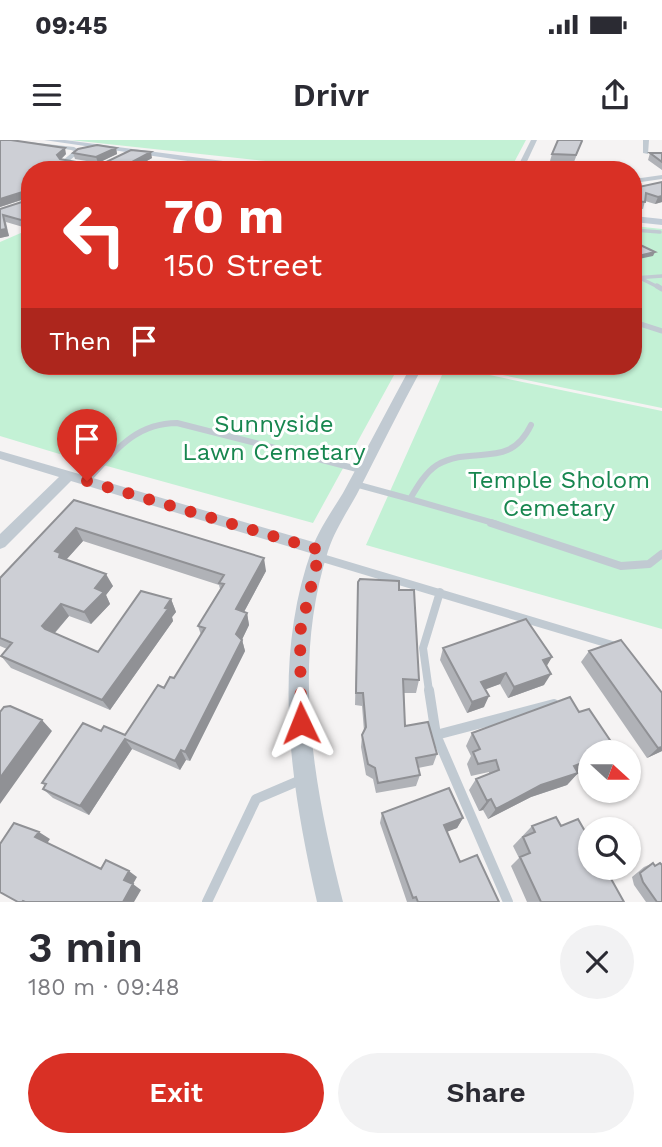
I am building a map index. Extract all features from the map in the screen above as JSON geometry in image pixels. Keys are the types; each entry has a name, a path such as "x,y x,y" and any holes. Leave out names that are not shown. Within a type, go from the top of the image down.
{"main road":[{"path":"48,140 225,161"},
{"path":"137,151 206,161"},
{"path":"642,214 662,217"},
{"path":"642,222 661,230"}],"street":[{"path":"13,140 78,151 65,161"},
{"path":"524,161 534,140"},
{"path":"646,140 646,153"},
{"path":"117,159 137,151"},
{"path":"642,180 662,177"},
{"path":"330,902 311,828 304,779 299,695 300,632 319,553 412,375"},
{"path":"0,455 319,553"},
{"path":"0,543 68,476"}],"lane":[{"path":"642,230 661,230"},
{"path":"642,279 661,277 662,289"},
{"path":"642,279 662,289"},
{"path":"642,325 662,331"},
{"path":"87,481 138,429 157,421 177,423 358,477 410,499 527,533 621,566 649,564 662,554"},
{"path":"410,499 438,464 478,454 512,453 526,443 531,425"},
{"path":"319,553 610,643 630,653"},
{"path":"440,592 423,648 436,735 508,902"},
{"path":"436,735 554,704"},
{"path":"207,902 256,799 304,779"}],"green space":[{"path":"70,140 526,140 515,161 265,161"},
{"path":"642,227 662,229 662,408 502,375 642,375"},
{"name":"Sunnyside Lawn Cemetary","path":"21,233 21,375 394,375 313,523 78,458 121,414 76,459 0,436 0,242"},
{"name":"Temple Sholom Cemetary","path":"442,375 489,375 662,411 662,629 366,545"}],"building":[{"path":"0,140 65,148 57,155 60,159 71,161 21,161 21,192 0,199"},
{"path":"558,140 582,141 576,155 552,154"},
{"path":"97,145 116,148 96,157 73,153 78,149"},
{"path":"131,150 151,152 134,161 108,161"},
{"path":"650,153 662,153 662,162"},
{"path":"662,182 662,196 646,193 645,202 642,202 642,186"},
{"path":"21,202 21,220 3,215 6,229 0,230 0,209"},
{"path":"642,246 655,252 642,255"},
{"path":"74,500 264,558 236,609 247,613 236,634 242,640 185,752 181,750 175,761 125,739 80,806 43,789 46,784 42,783 83,723 101,731 104,726 125,735 158,685 164,688 170,677 174,678 205,628 198,626 224,584 219,583 224,575 76,528 55,551 60,553 59,557 106,574 95,588 104,592 84,612 61,604 42,626 45,629 98,652 141,591 171,599 165,608 168,609 102,700 1,656 12,643 0,638 0,578"},
{"path":"360,579 399,581 399,590 414,590 419,680 403,679 405,726 428,722 437,754 416,758 420,775 378,783 375,768 368,764 362,735 366,727 363,693 356,693"},
{"path":"526,619 552,657 543,660 551,674 514,687 506,673 481,682 489,696 472,702 443,648"},
{"path":"621,640 662,693 662,747 658,748 589,651"},
{"path":"570,697 579,712 589,709 610,740 578,740 578,764 574,766 578,773 541,785 496,809 491,799 487,801 476,779 499,770 496,760 478,764 473,752 480,749 472,733"},
{"path":"10,706 42,720 0,778 0,712 4,707"},
{"path":"449,788 463,818 444,825 460,862 477,855 499,902 418,902 416,897 413,898 382,813"},
{"path":"556,817 561,826 578,819 578,880 612,880 624,902 541,902 520,857 530,853 523,837 535,832 532,826"},
{"path":"14,823 39,832 35,837 101,869 106,860 129,871 124,880 133,884 123,902 18,902 0,892 0,844"},
{"path":"653,863 655,866 660,863 662,865 662,902 657,902 643,882 641,872"}],"route":[{"path":"87,481 320,550 300,632 301,723"}]}
